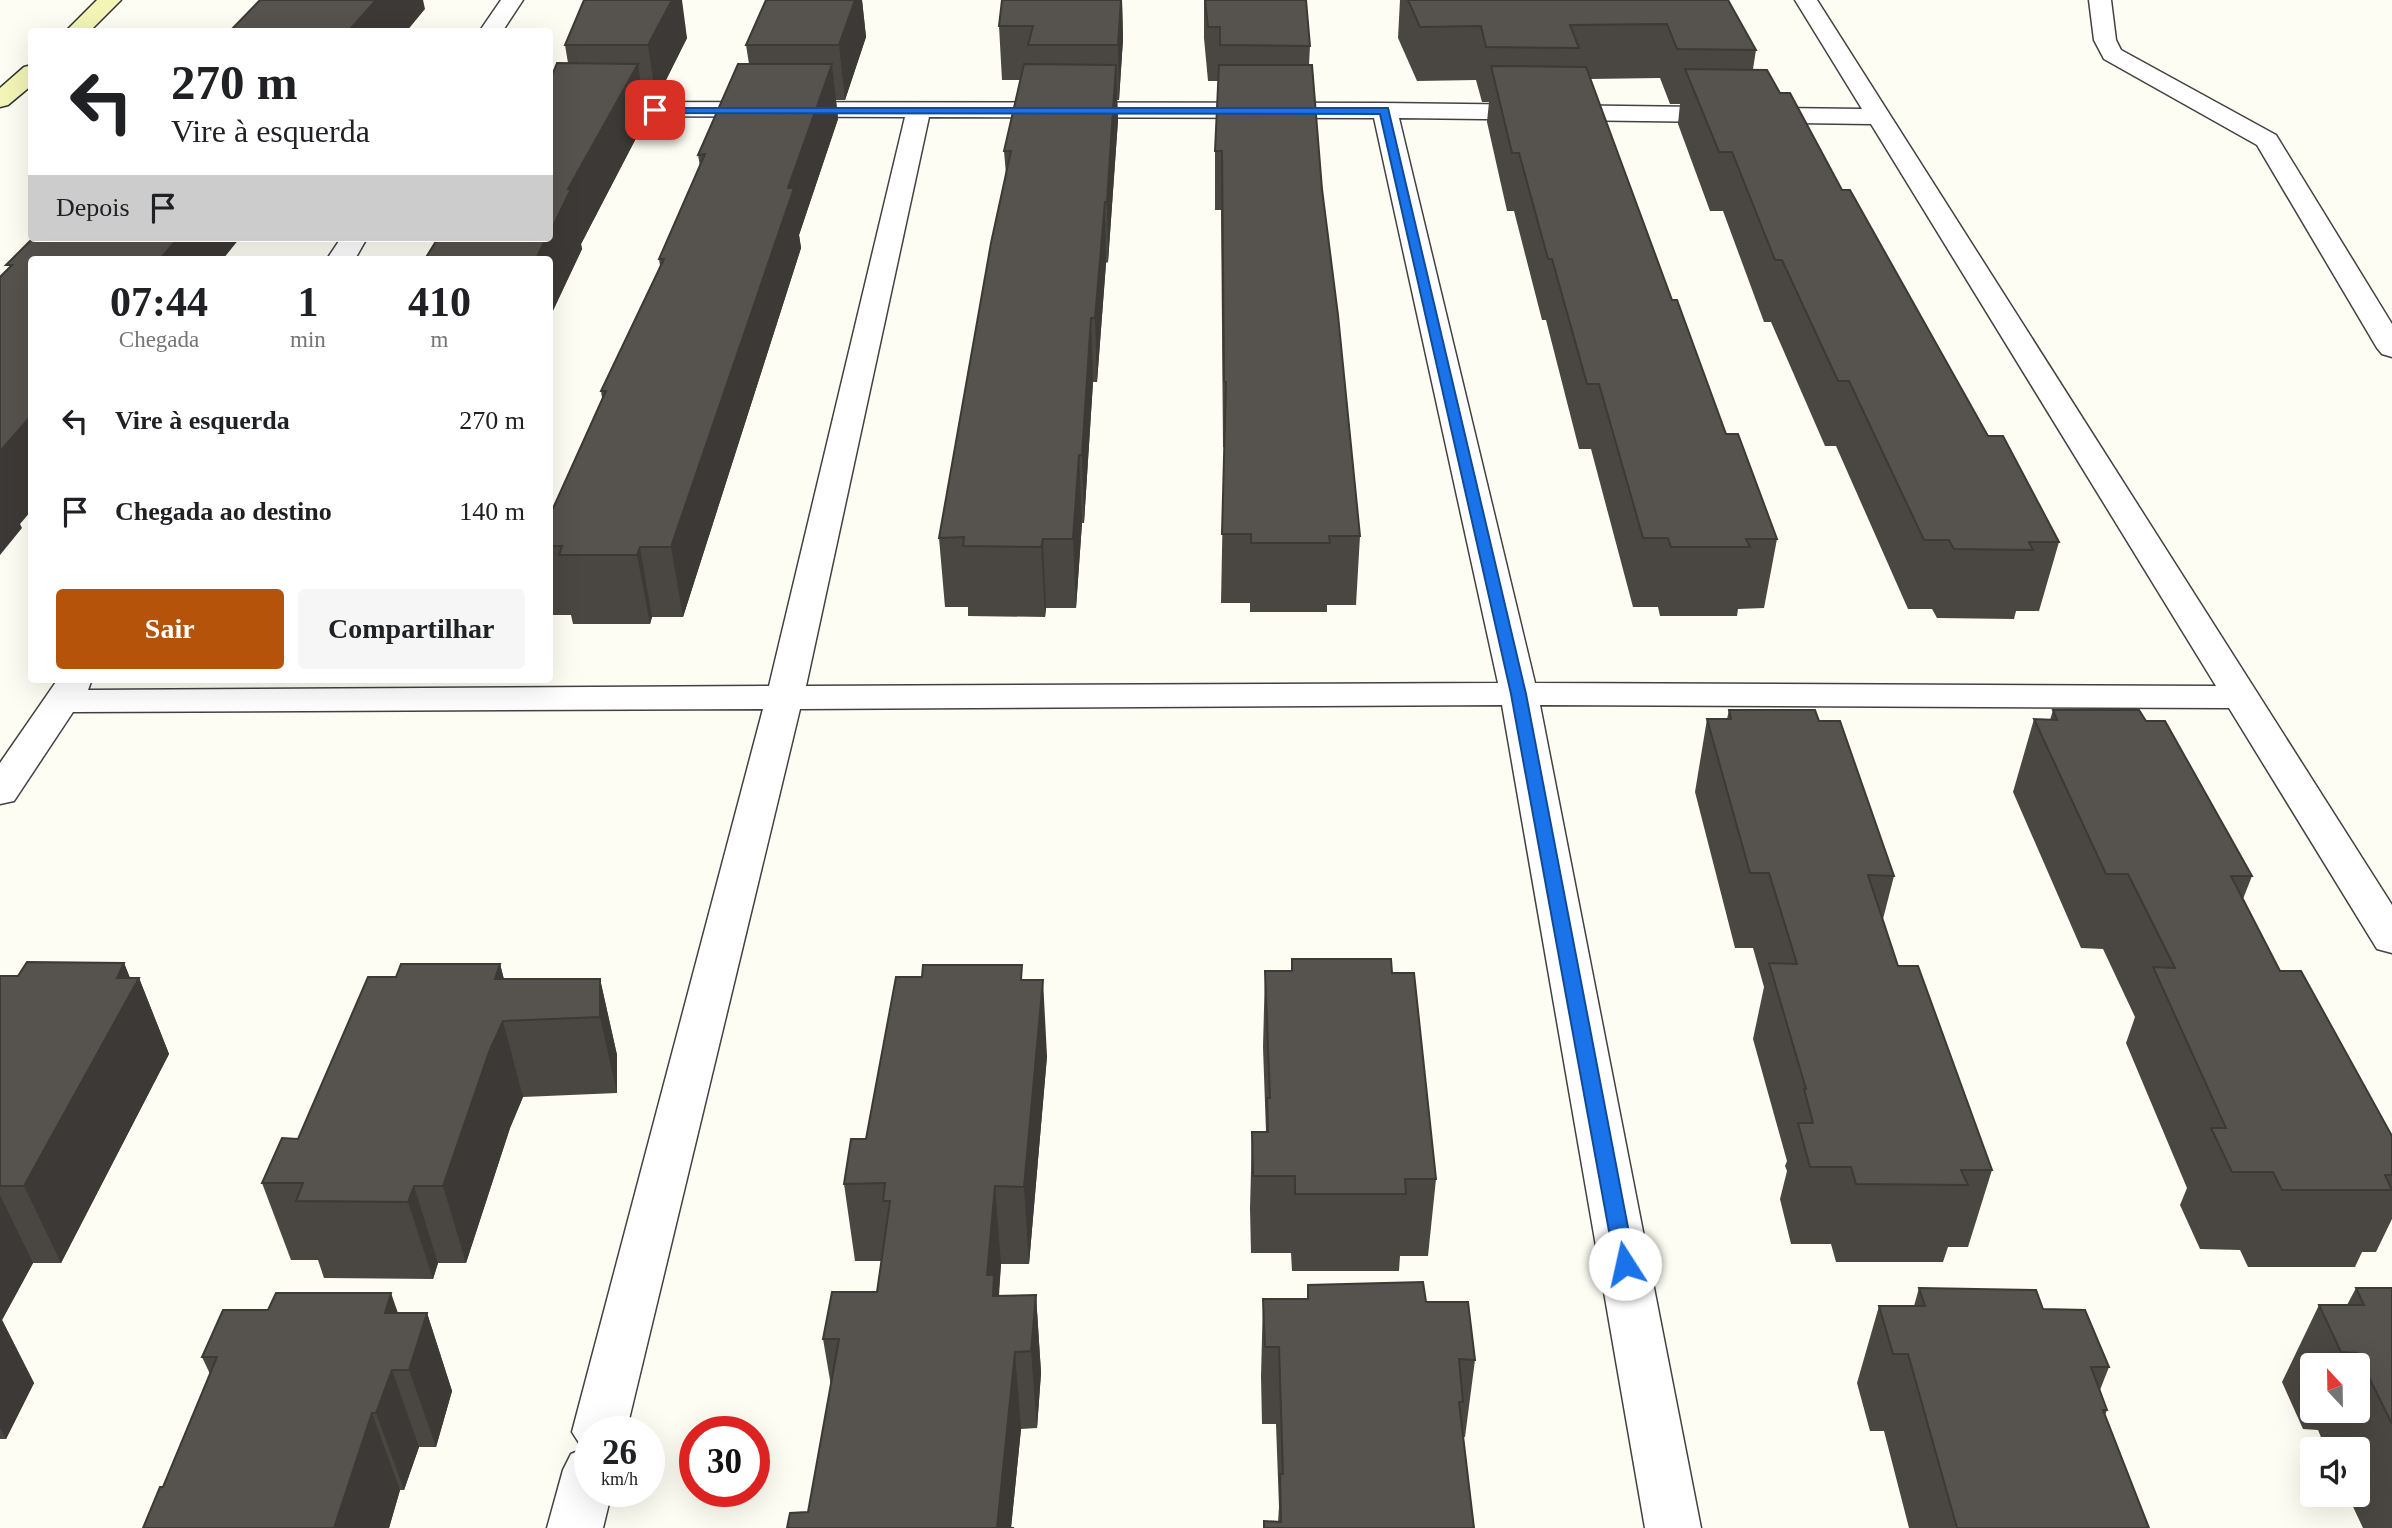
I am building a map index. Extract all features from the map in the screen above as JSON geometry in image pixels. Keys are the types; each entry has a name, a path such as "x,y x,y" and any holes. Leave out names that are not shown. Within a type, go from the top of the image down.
{"street":[{"path":"80,28 110,0"},
{"path":"493,28 512,0"},
{"path":"1806,0 2392,939"},
{"path":"2100,0 2105,40 2112,54 2267,140 2392,348"},
{"path":"0,100 28,76"},
{"path":"553,109 918,112 1625,111 1879,117"},
{"path":"1385,111 1519,694 1673,1528"},
{"path":"603,1416 785,696 918,112"},
{"path":"0,792 70,690 785,696 1519,694 2241,697"},
{"path":"575,1528 580,1507"}],"building":[{"path":"260,0 376,0 352,27 355,28 233,28"},
{"path":"584,0 672,0 648,45 565,45"},
{"path":"766,0 855,0 839,45 746,45"},
{"path":"1002,0 1121,0 1118,45 1028,45 1033,26 999,26"},
{"path":"1205,0 1306,0 1310,46 1220,45 1220,27 1208,27"},
{"path":"1408,0 1728,0 1756,50 1677,49 1667,24 1570,25 1579,48 1486,47 1481,26 1420,27"},
{"path":"557,63 638,64 568,189 571,189 553,226 553,73"},
{"path":"738,64 832,64 788,188 794,188 671,547 640,547 637,555 559,555 562,546 553,546 553,508 606,391 601,391 664,259 659,259 705,154 698,155"},
{"path":"1024,64 1116,65 1107,202 1095,318 1091,318 1082,455 1079,455 1073,539 1043,539 1041,547 963,546 964,537 939,538 991,243 1011,151 1004,151"},
{"path":"1219,65 1312,65 1322,189 1338,315 1360,536 1329,536 1330,543 1251,543 1251,534 1222,534 1226,382 1222,151 1215,151"},
{"path":"1491,66 1586,67 1672,300 1677,300 1726,434 1738,434 1777,539 1746,539 1750,547 1671,547 1668,538 1643,538 1599,384 1587,384 1552,259 1548,259 1519,153 1512,153"},
{"path":"1685,69 1767,70 1780,93 1790,93 1842,190 1850,190 1988,436 2003,436 2059,542 2029,542 2033,550 1954,549 1949,540 1924,540 1849,381 1838,381 1782,260 1775,260 1732,152 1719,152"},
{"path":"29,242 175,242 163,256 28,256 28,420 0,451 0,277 12,265 6,265"},
{"path":"436,242 544,242 537,256 427,256"},
{"path":"1729,710 1815,710 1819,721 1840,721 1894,876 1868,875 1898,966 1918,966 1992,1170 1961,1170 1968,1185 1856,1184 1851,1167 1810,1167 1798,1123 1813,1123 1806,1089 1769,963 1797,964 1769,873 1750,873 1707,719 1731,719"},
{"path":"2053,710 2139,710 2146,721 2165,721 2252,876 2231,876 2280,971 2301,971 2392,1136 2392,1175 2385,1175 2392,1190 2282,1190 2273,1172 2232,1172 2211,1128 2226,1128 2153,967 2175,968 2128,874 2106,874 2034,719 2057,720"},
{"path":"1292,959 1391,959 1392,973 1414,973 1436,1179 1405,1179 1406,1194 1295,1194 1295,1176 1253,1176 1252,1132 1268,1132 1267,1098 1270,1098 1265,971 1292,971"},
{"path":"27,962 124,963 117,978 139,978 24,1186 0,1186 0,976 18,976"},
{"path":"401,964 500,964 495,979 600,979 600,1017 503,1021 489,1052 443,1186 414,1186 408,1202 296,1201 303,1183 262,1183 282,1138 298,1139 368,977 396,977"},
{"path":"923,965 1022,965 1021,980 1043,980 1024,1187 995,1186 987,1275 994,1275 993,1296 1036,1295 1031,1351 1015,1352 997,1528 787,1528 790,1513 808,1512 839,1339 823,1339 832,1292 877,1292 890,1201 883,1201 885,1183 844,1184 851,1139 866,1139 896,977 922,977"},
{"path":"1423,1282 1426,1302 1468,1302 1475,1360 1459,1359 1463,1402 1459,1402 1474,1528 1264,1528 1264,1521 1281,1522 1280,1474 1283,1474 1279,1347 1265,1347 1263,1299 1308,1299 1308,1285"},
{"path":"1919,1288 2036,1290 2043,1309 2085,1310 2109,1367 2091,1367 2107,1410 2103,1410 2149,1528 1957,1528 1908,1354 1893,1354 1879,1306 1925,1306"},
{"path":"2356,1288 2392,1288 2392,1424 2370,1379 2370,1353 2341,1352 2319,1305 2364,1305"},
{"path":"276,1293 391,1293 385,1313 427,1313 409,1370 392,1370 376,1413 372,1413 334,1528 143,1528 217,1357 202,1357 223,1310 268,1310"}],"route":[{"path":"655,110 1385,111 1519,694 1625,1264"}]}
